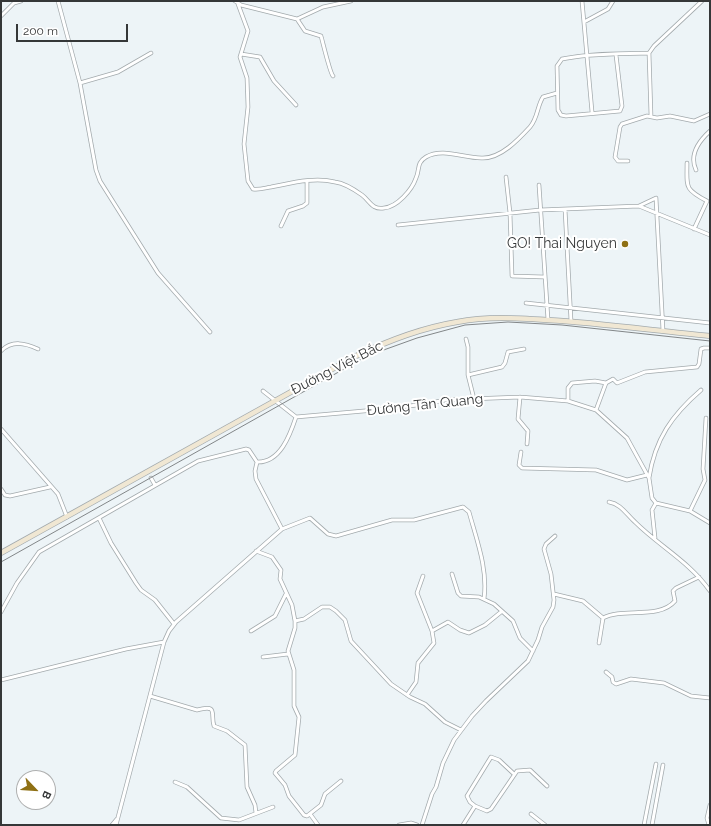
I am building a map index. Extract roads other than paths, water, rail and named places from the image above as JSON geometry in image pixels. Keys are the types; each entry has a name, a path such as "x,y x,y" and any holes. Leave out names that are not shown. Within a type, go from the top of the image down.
{"main road":[{"name":"Đường Việt Bắc","path":"1,553 354,357 396,338 450,323 507,317 571,321 710,336"}],"street":[{"path":"1,16 14,3 21,1"},
{"path":"58,1 80,83 100,181 158,273 210,332"},
{"path":"297,19 323,7 351,1"},
{"path":"582,1 592,112"},
{"path":"584,22 608,9 613,1"},
{"path":"651,116 650,53 654,46 702,1"},
{"path":"237,2 297,19 305,31 321,36 324,51 330,63 330,73 333,76"},
{"path":"237,2 249,33 241,54 241,62 247,78 248,107 243,140 249,184 254,189 307,181 325,180 338,183 361,195 373,206 380,208 390,207 409,189 416,179 419,163 425,158 448,154 482,158 494,156 510,146 530,127 536,119 543,97 557,93"},
{"path":"80,83 118,72 150,53"},
{"path":"616,55 622,108 618,112 592,112 566,116 561,115 558,110 556,66 562,58 650,53"},
{"path":"241,54 254,54 260,57 274,81 296,105"},
{"path":"628,161 618,161 615,157 620,125 645,116 657,118 670,116 694,121 710,114"},
{"path":"696,170 693,163 696,147 702,138 710,131"},
{"path":"687,162 687,185 691,192 706,201 694,228"},
{"path":"506,177 510,213 512,276 544,277"},
{"path":"280,226 288,211 303,206 307,203 307,181"},
{"path":"539,185 548,320"},
{"path":"639,206 656,198 658,213 663,332"},
{"path":"398,225 540,210 639,206 710,235"},
{"path":"565,209 571,321"},
{"path":"526,303 710,323"},
{"path":"466,340 468,375 474,399"},
{"path":"1,351 8,345 18,344 38,349"},
{"path":"596,410 606,382 612,378 617,382 645,372 698,366 701,349 710,348"},
{"path":"468,375 502,367 505,363 508,352 524,349"},
{"path":"568,401 568,388 572,383 595,381 606,382"},
{"path":"521,452 519,465 522,468 596,470 627,480 648,477 656,448 667,426 676,413 701,390"},
{"path":"257,462 268,461 278,454 284,446 296,417 263,391"},
{"path":"520,397 518,419 528,431 526,444"},
{"name":"Đường Tân Quang","path":"296,417 382,409 445,400 520,397 568,401 596,410 627,438 648,477 652,498 656,503"},
{"path":"690,511 705,480 703,469 706,418"},
{"path":"1,428 60,498 67,517"},
{"path":"1,612 10,594 39,552 198,461 240,450 249,450 257,462"},
{"path":"257,462 254,471 256,479 282,529"},
{"path":"152,478 155,485"},
{"path":"1,489 5,495 10,496 50,487"},
{"path":"609,502 618,505 635,522 699,577 710,591"},
{"path":"655,538 652,510 656,503 690,511 710,523"},
{"path":"116,825 164,642 174,624 282,529 310,518 328,534 336,536 392,520 414,520 463,507 470,512 484,568 486,587 484,599"},
{"path":"99,518 111,543 136,583 141,590 155,600 174,624"},
{"path":"422,825 432,794 436,787 442,763 461,730 486,701 526,663 533,651 542,627 553,607 554,594 551,574 544,549 546,544 555,536"},
{"path":"256,551 270,556 281,570 280,579 292,605 295,621 295,628 288,647 288,654 294,670 294,706 299,717 296,755 275,773 285,785 288,796 304,815 310,814 321,805 325,794 341,781"},
{"path":"452,574 461,596 477,596 494,604 513,622 521,640 533,651"},
{"path":"407,695 416,682 418,663 434,643 427,615 418,599 417,593 423,576"},
{"path":"603,618 620,613 647,612 670,605 675,601 673,591 676,588 699,577"},
{"path":"251,631 275,616 286,594"},
{"path":"554,594 583,601 603,618"},
{"path":"295,621 304,619 322,607 330,608 336,611 345,620 351,641 367,656 388,681 407,695 425,704 446,722 461,730"},
{"path":"432,631 448,622 460,630 469,633 485,625 501,612"},
{"path":"599,643 603,618"},
{"path":"1,680 126,649 164,642"},
{"path":"263,657 288,654"},
{"path":"606,672 612,677 613,682 616,684 631,679 664,683 691,696 710,698"},
{"path":"150,696 197,710 204,707 212,710 214,714 214,726 227,730 245,745 247,786 255,805 256,813"},
{"path":"514,774 499,760 491,758 467,796 470,802 486,811 491,809 517,771 530,770 547,786"},
{"path":"644,825 656,764"},
{"path":"652,825 663,765"},
{"path":"175,782 188,787 211,807 220,818 236,820 273,807"},
{"path":"650,795 657,797"},
{"path":"709,825 707,818 710,805"},
{"path":"463,825 475,806"},
{"path":"310,814 318,825"},
{"path":"531,814 545,825"},
{"path":"112,825 117,819"},
{"path":"399,825 412,823 417,825"}],"railway":[{"path":"1,562 367,356 417,338 465,325 508,322 562,325 710,341"}],"place":[{"name":"GO! Thai Nguyen","path":"625,244"}]}
